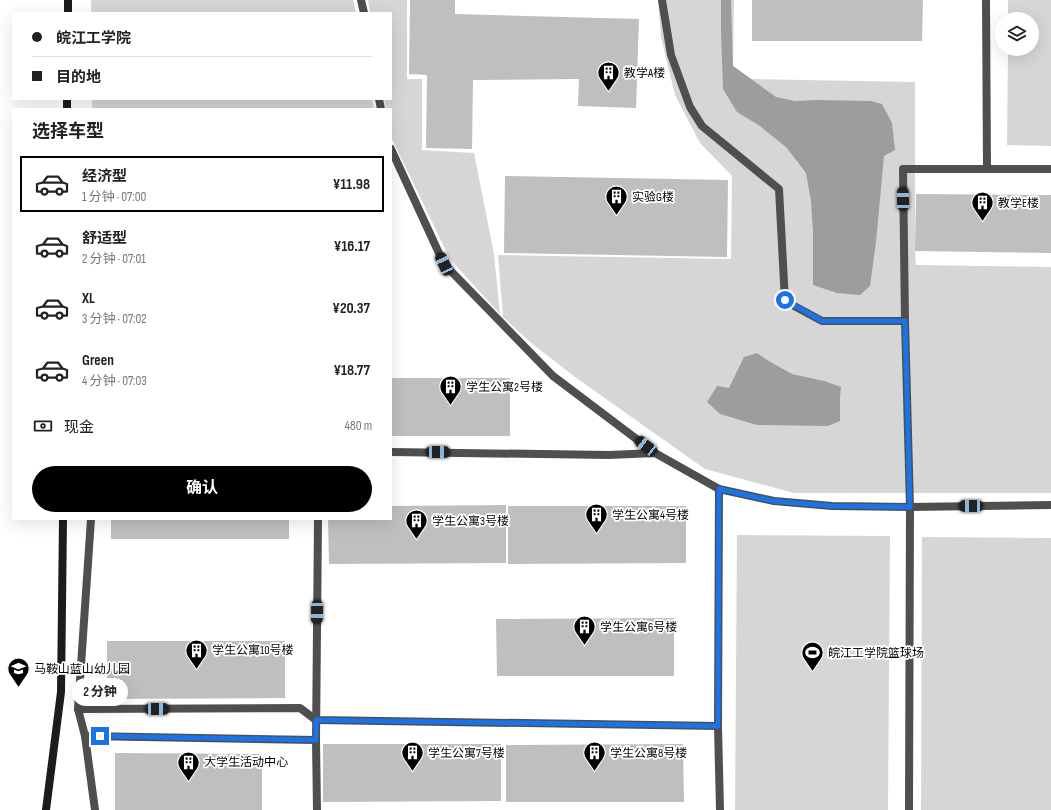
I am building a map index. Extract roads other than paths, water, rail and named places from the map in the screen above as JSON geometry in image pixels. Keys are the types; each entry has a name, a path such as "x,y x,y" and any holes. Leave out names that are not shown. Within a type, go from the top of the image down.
{"street":[{"path":"68,0 68,12"},
{"path":"361,0 364,12"},
{"path":"662,0 671,55 690,107 702,126 779,189 785,300 822,321 905,321"},
{"path":"986,0 987,169"},
{"path":"392,154 444,264 553,376 655,453 719,489 781,502 832,506 910,507 1051,505"},
{"path":"909,810 910,507 903,169 1051,169"},
{"path":"392,452 609,455 655,453"},
{"path":"719,489 718,726 720,810"},
{"path":"46,810 61,692 63,520"},
{"path":"91,520 78,709 85,736 94,810"},
{"path":"317,810 316,720 318,520"},
{"path":"78,709 300,708 316,720 718,726"},
{"path":"85,736 316,740"}],"place":[{"name":"教学A楼","path":"608,92"},
{"name":"实验G楼","path":"616,216"},
{"name":"教学E楼","path":"983,222"},
{"name":"学生公寓2号楼","path":"451,406"},
{"name":"学生公寓4号楼","path":"597,534"},
{"name":"学生公寓3号楼","path":"417,540"},
{"name":"学生公寓6号楼","path":"585,646"},
{"name":"学生公寓10号楼","path":"196,670"},
{"name":"皖江工学院篮球场","path":"813,672"},
{"name":"马鞍山蓝山幼儿园","path":"18,688"},
{"name":"学生公寓7号楼","path":"412,772"},
{"name":"学生公寓8号楼","path":"595,772"},
{"name":"大学生活动中心","path":"188,782"}]}
